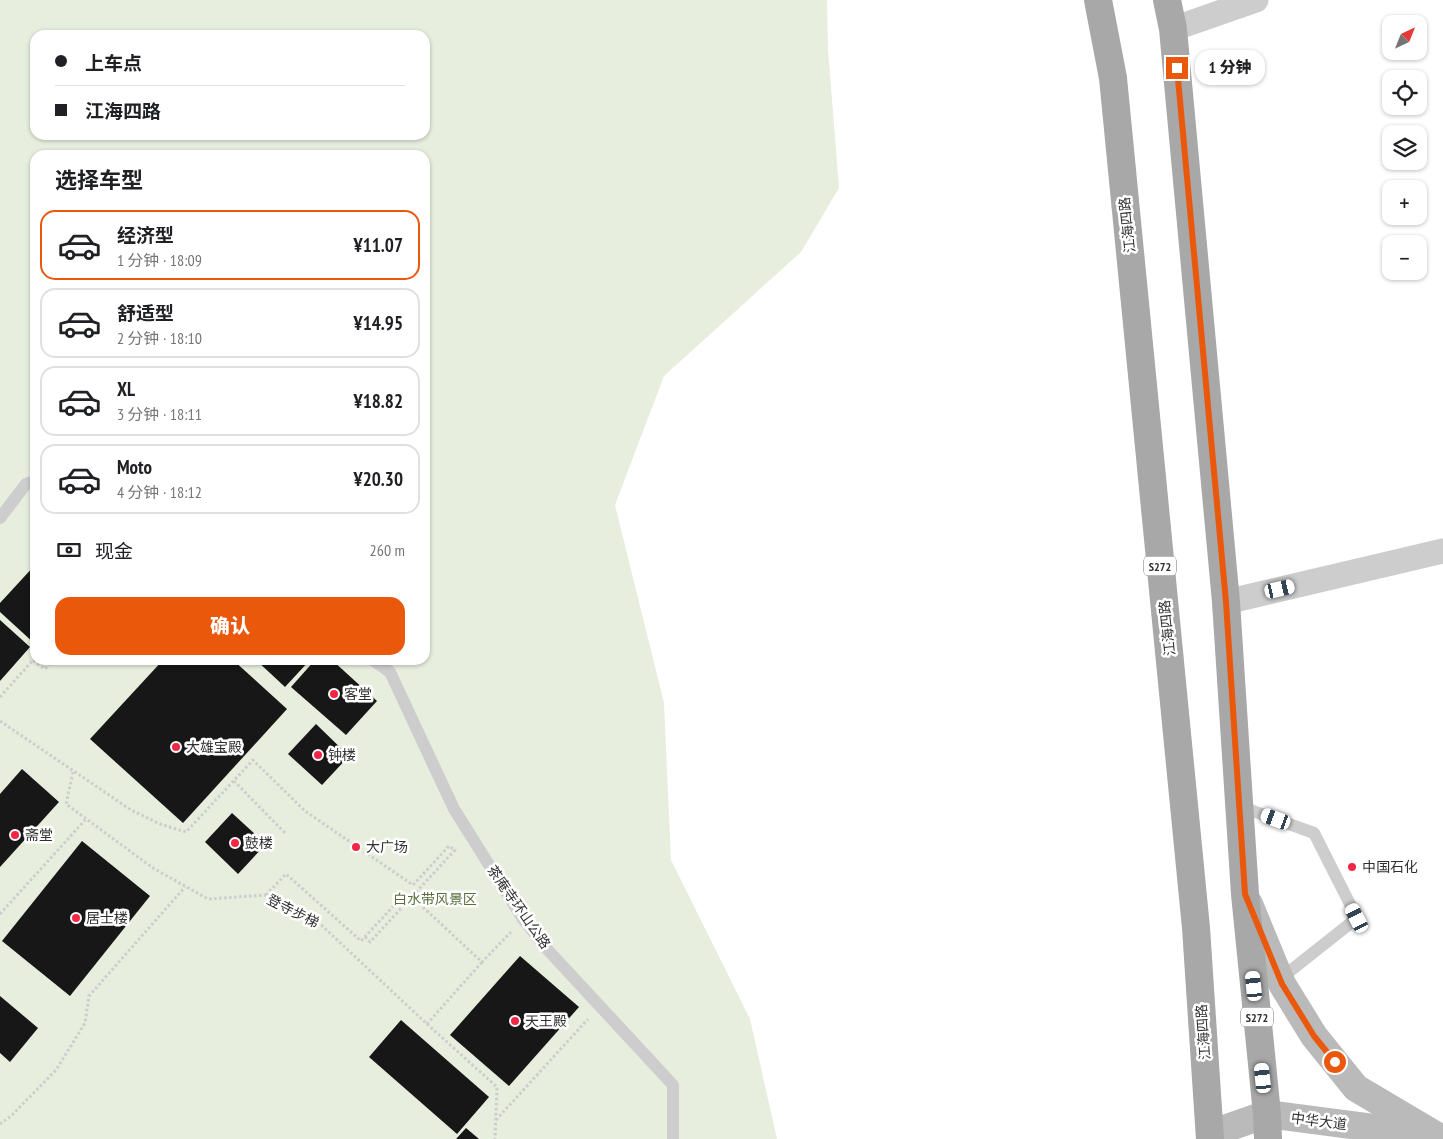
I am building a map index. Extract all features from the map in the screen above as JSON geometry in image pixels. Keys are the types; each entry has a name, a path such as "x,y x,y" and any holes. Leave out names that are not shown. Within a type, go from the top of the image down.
{"main road":[{"name":"江海四路","path":"1098,0 1113,78 1196,928 1214,1137"},
{"name":"S272","path":"1167,0 1173,29 1226,602 1245,894 1268,1127"},
{"path":"1245,894 1280,979 1314,1036 1356,1088 1440,1137"},
{"name":"中华大道","path":"1214,1137 1268,1127 1440,1137"}],"street":[{"path":"1173,29 1256,0"},
{"path":"1226,602 1443,551"}],"lane":[{"path":"0,518 26,484 30,483"},
{"name":"茶庵寺环山公路","path":"380,665 390,672 454,809 524,919 546,948 673,1085 673,1139"},
{"path":"1239,806 1314,833 1357,918 1280,979"}],"path":[{"path":"0,697 30,663"},
{"path":"0,721 131,810 160,824 186,832 253,760 305,811 413,885 449,846 455,850 370,942 365,937"},
{"name":"登寺步梯","path":"73,772 66,804 153,868 208,900 266,895 318,922 497,1087 495,1139"},
{"path":"234,781 285,833"},
{"path":"0,914 86,819"},
{"path":"266,895 286,874 361,941 402,897"},
{"path":"0,1124 56,1070 86,1024 89,996 185,886"},
{"path":"412,897 482,962"},
{"path":"427,1024 482,962 524,919"},
{"path":"496,1120 600,1006"}],"green space":[{"name":"白水带风景区","path":"0,0 827,0 828,49 839,188 801,252 664,376 615,505 664,703 671,860 750,1019 777,1139 0,1139"}],"building":[{"path":"30,570 30,639 0,612 0,603"},
{"path":"0,620 30,647 0,681"},
{"name":"大雄宝殿","path":"158,665 239,665 287,709 183,823 90,739"},
{"path":"261,665 305,665 285,687"},
{"name":"客堂","path":"311,665 337,665 377,701 346,735 291,687"},
{"name":"钟楼","path":"316,724 349,756 322,785 288,754"},
{"name":"斋堂","path":"22,769 59,802 0,867 0,794"},
{"name":"鼓楼","path":"232,813 266,844 238,874 205,842"},
{"name":"居士楼","path":"82,841 150,896 70,996 2,941"},
{"name":"天王殿","path":"520,956 579,1007 509,1086 450,1035"},
{"path":"0,996 38,1028 10,1062 0,1053"},
{"path":"401,1020 489,1097 457,1134 369,1057"},
{"path":"466,1128 479,1139 456,1139"}],"place":[{"name":"客堂","path":"334,694"},
{"name":"大雄宝殿","path":"176,747"},
{"name":"钟楼","path":"318,755"},
{"name":"斋堂","path":"15,835"},
{"name":"鼓楼","path":"235,843"},
{"name":"大广场","path":"356,847"},
{"name":"中国石化","path":"1352,867"},
{"name":"居士楼","path":"76,918"},
{"name":"天王殿","path":"515,1021"}],"route":[{"path":"1177,68 1226,602 1245,894 1282,984 1314,1036 1335,1062"}]}
